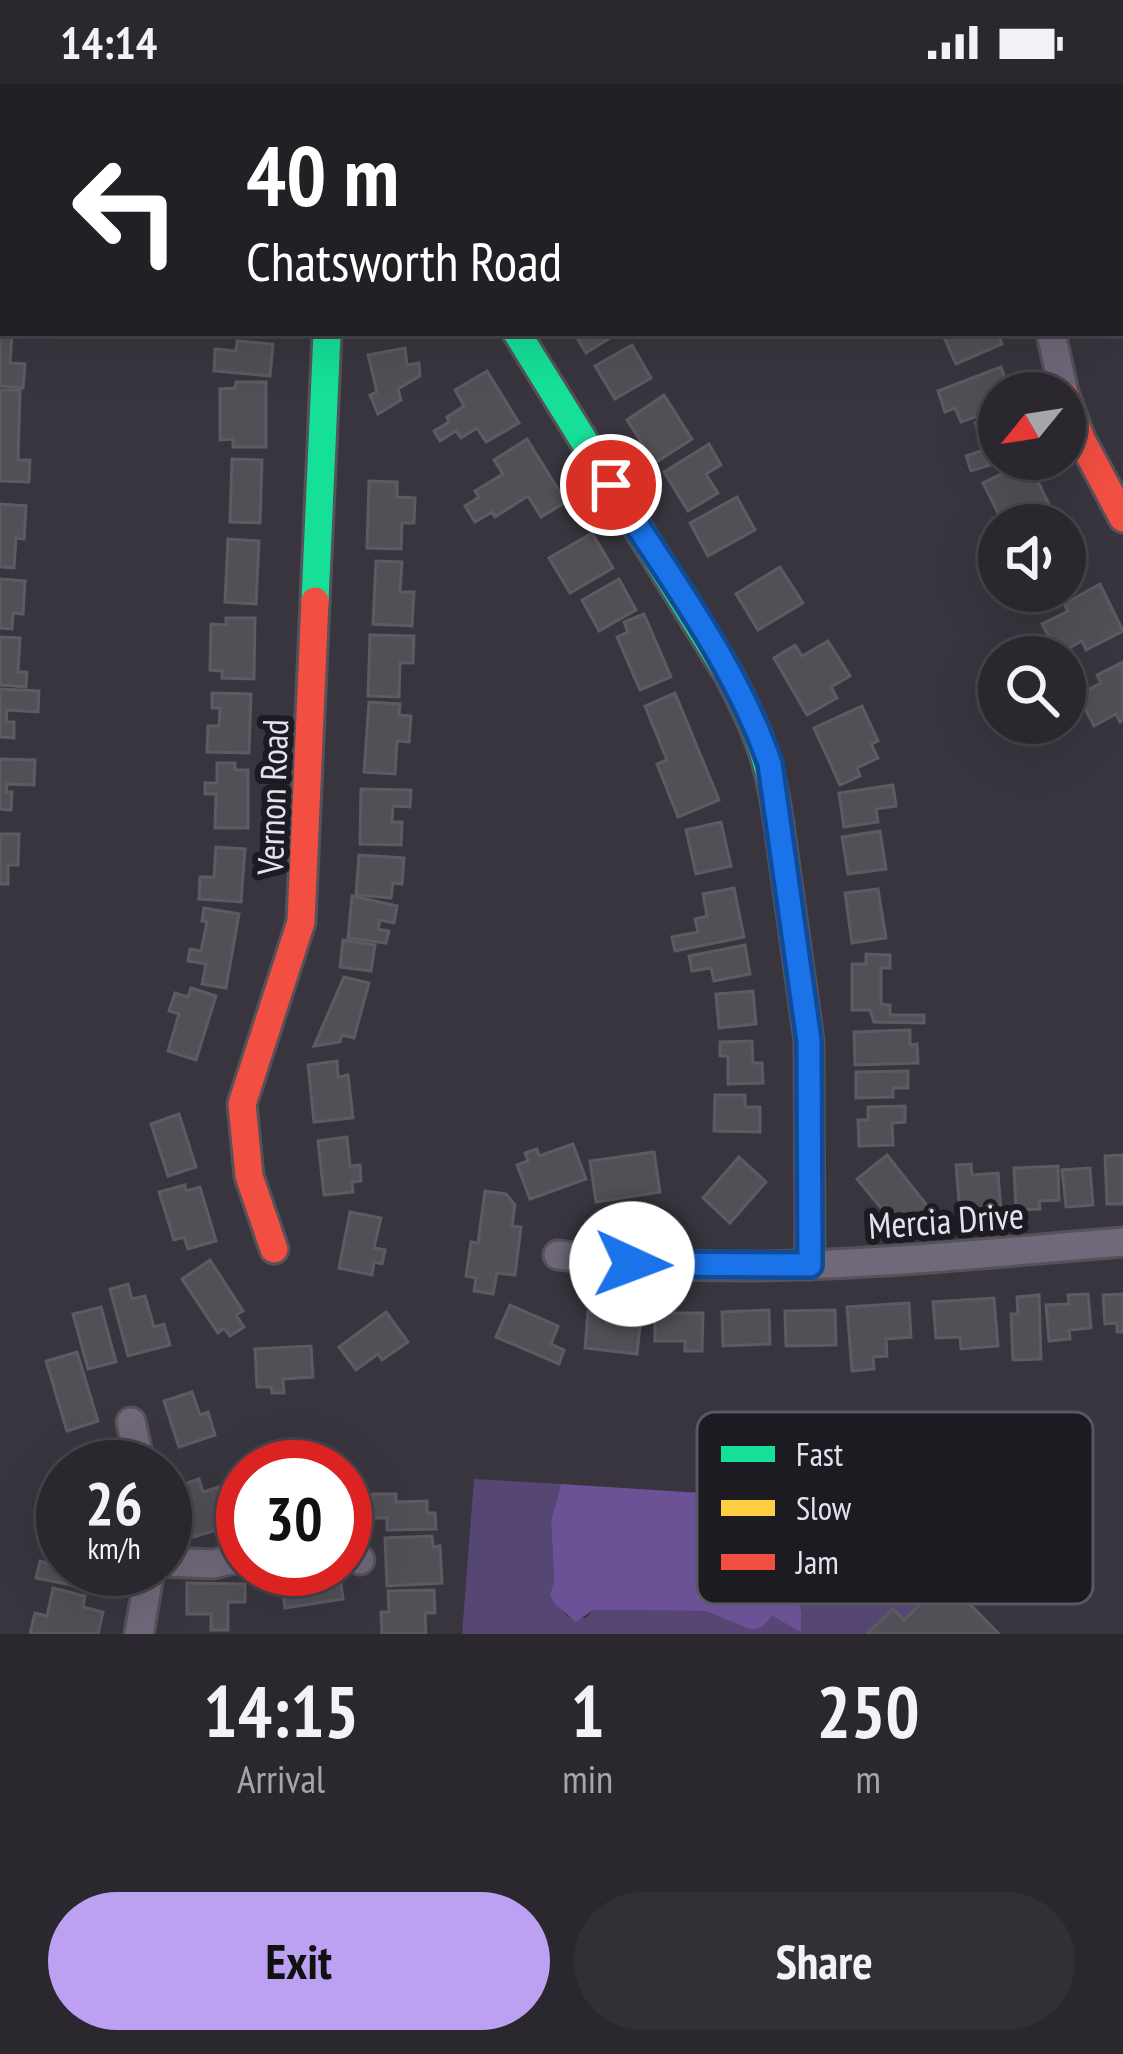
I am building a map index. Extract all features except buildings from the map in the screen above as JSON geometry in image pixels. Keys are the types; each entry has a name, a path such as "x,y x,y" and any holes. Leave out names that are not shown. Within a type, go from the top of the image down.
{"street":[{"name":"Vernon Road","path":"274,1249 249,1176 242,1104 295,950 302,909 327,336"},
{"path":"519,336 729,675 760,733 770,764 809,1041 810,1265"},
{"path":"1052,336 1060,372"},
{"path":"1086,447 1123,518"},
{"name":"Mercia Drive","path":"558,1256 662,1266 810,1265 1123,1242"},
{"path":"131,1422 135,1440"},
{"path":"139,1634 145,1596"}],"shaded area":[{"path":"474,1479 561,1484 551,1521 554,1580 550,1595 568,1617 586,1618 593,1610 706,1611 751,1630 772,1616 801,1631 798,1604 921,1604 904,1620 892,1609 867,1634 462,1634"},
{"path":"561,1484 697,1493 697,1604 798,1604 801,1632 772,1616 762,1627 751,1630 706,1611 593,1610 576,1622 550,1595 554,1580 551,1521"}],"traffic: fast":[{"path":"315,601 327,336"},
{"path":"519,336 729,675 762,747 779,825"}],"traffic: slow":[{"path":"779,825 809,1041 810,1265"}],"traffic: jam":[{"path":"1086,448 1123,518"},
{"path":"274,1249 249,1176 242,1104 301,922 315,601"}],"route":[{"path":"611,485 760,733 776,791 809,1041 811,1094 810,1265 632,1264"}]}
